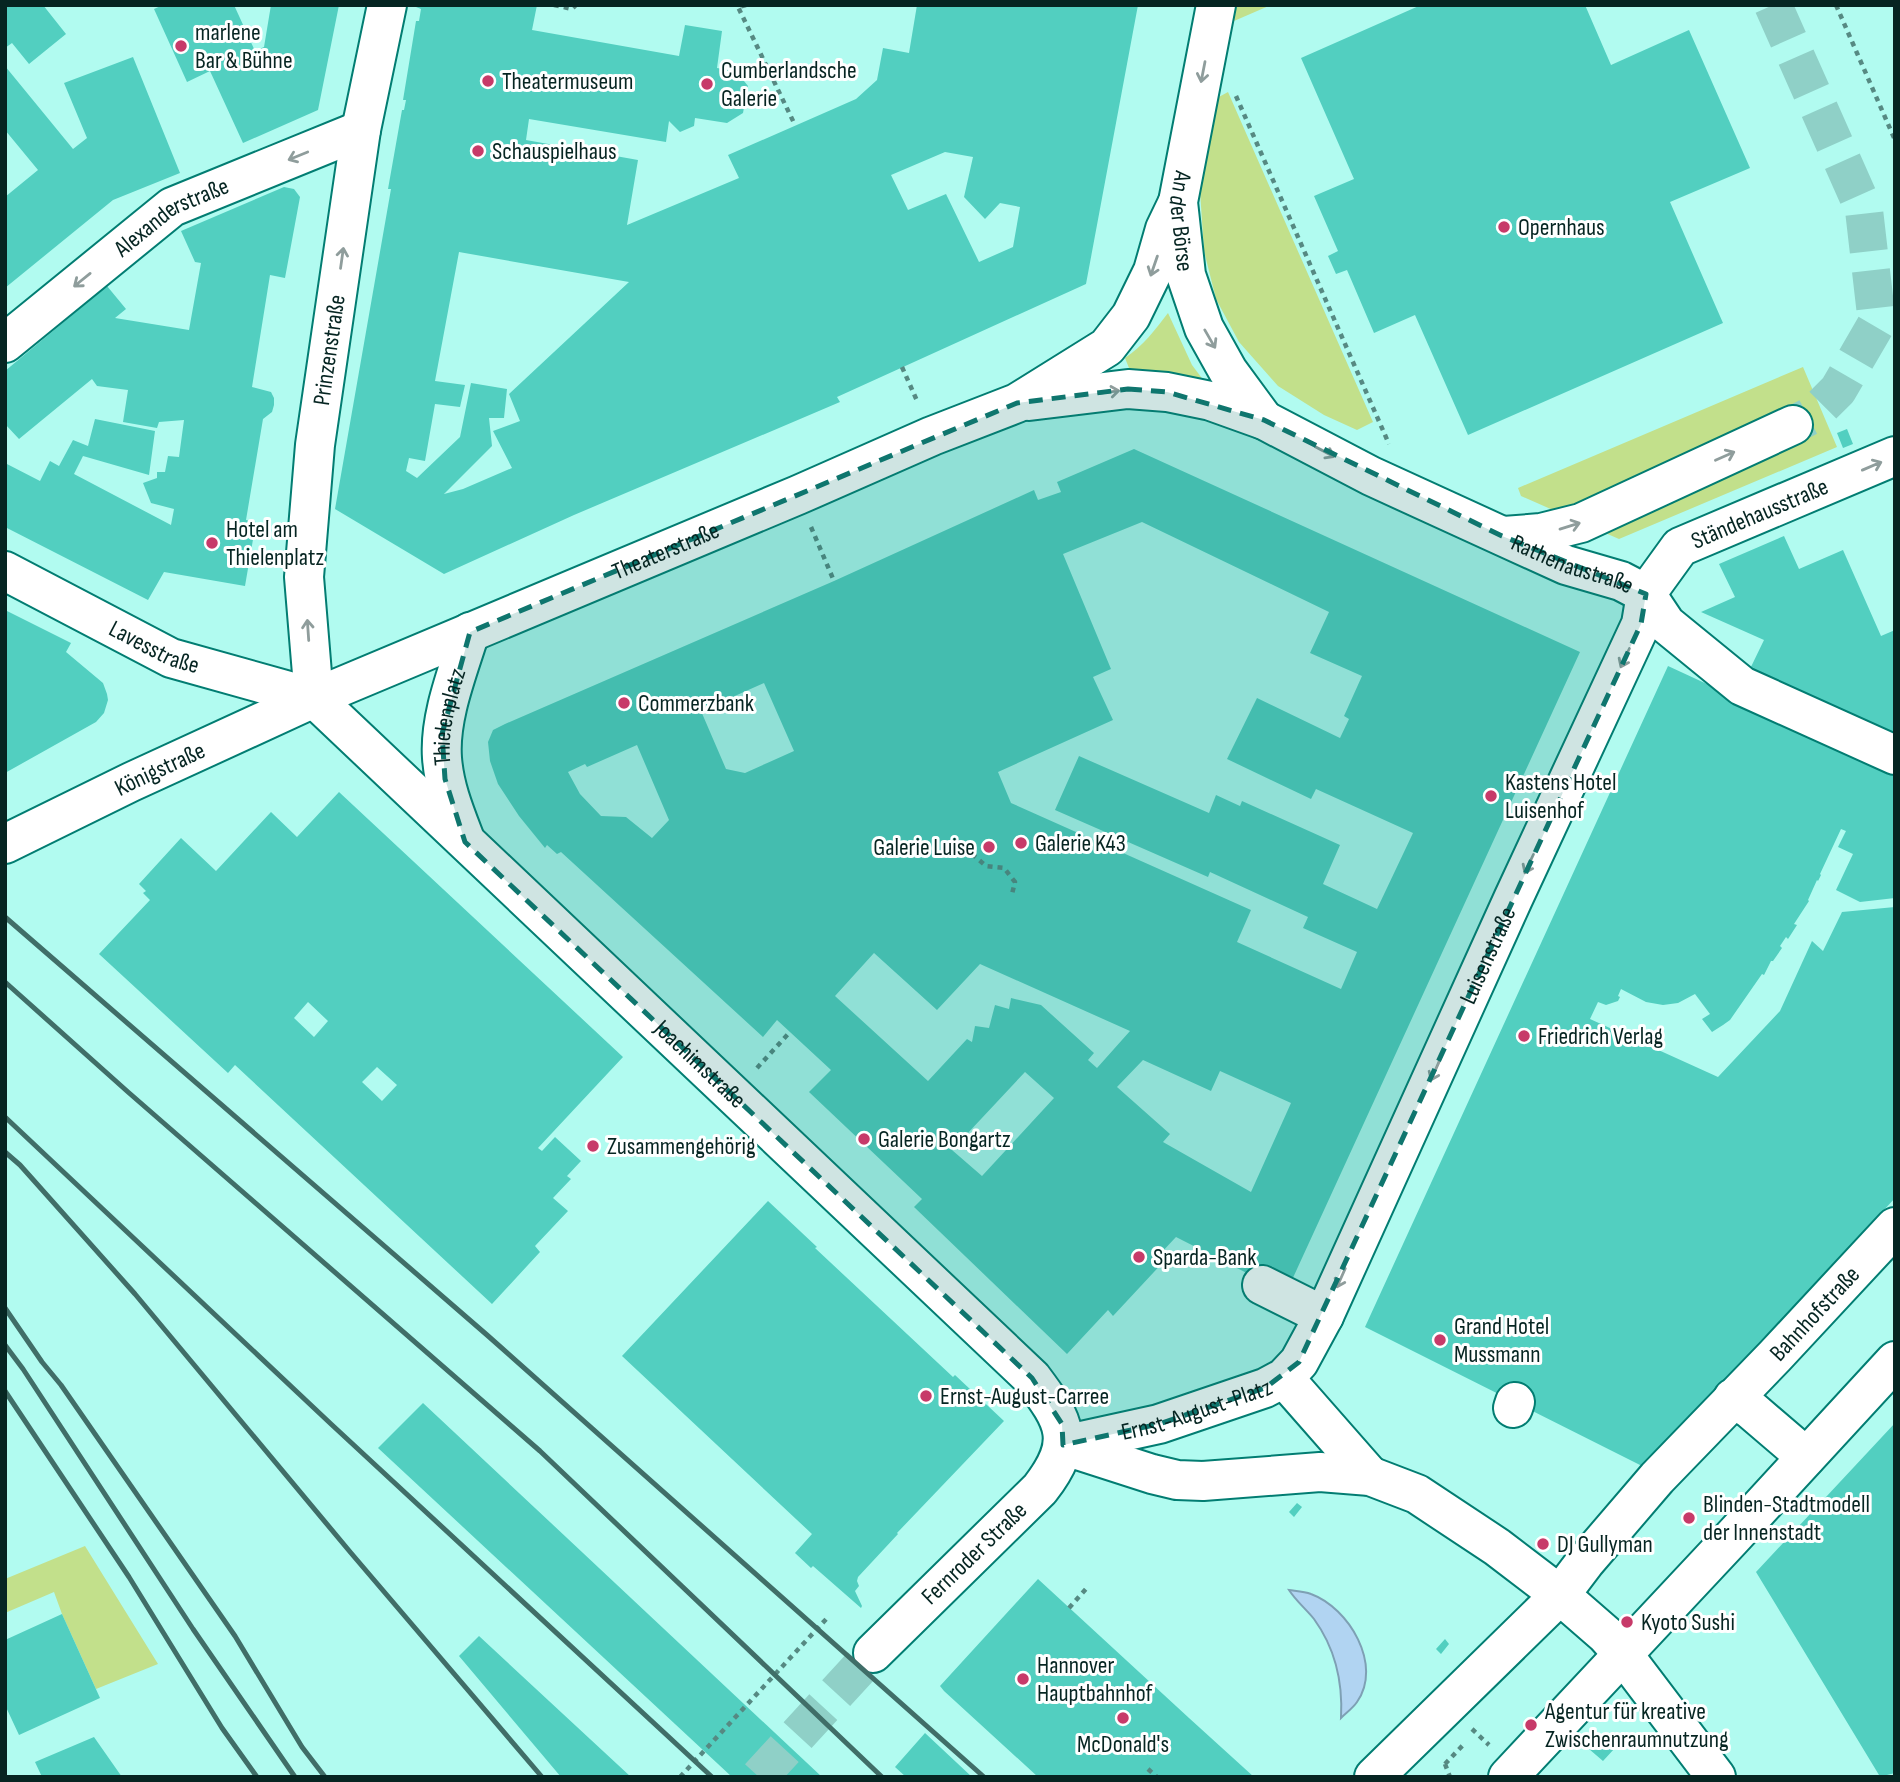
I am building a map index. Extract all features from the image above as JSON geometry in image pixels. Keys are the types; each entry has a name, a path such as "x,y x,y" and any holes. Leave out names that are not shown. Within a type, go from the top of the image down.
{"street":[{"name":"Prinzenstraße","path":"314,698 304,577 315,445 361,130 387,5"},
{"name":"An der Börse","path":"1216,5 1178,202 1186,275 1203,328 1228,371 1264,420"},
{"name":"Alexanderstraße","path":"5,342 172,207 361,130"},
{"name":"Theaterstraße","path":"314,698 1017,402 1107,347 1131,316 1153,271 1178,202"},
{"name":"Theaterstraße","path":"1017,402 1128,389 1167,391 1211,401 1264,420"},
{"name":"Rathenaustraße","path":"1264,420 1371,476 1566,565 1621,581 1646,593 1666,624 1742,686 1895,755"},
{"path":"1502,536 1542,533 1581,523 1793,425"},
{"name":"Ständehausstraße","path":"1646,593 1680,547 1895,456"},
{"name":"Lavesstraße","path":"5,571 172,658 314,698"},
{"name":"Luisenstraße","path":"1284,1378 1299,1362 1324,1316 1507,911 1641,624 1646,593"},
{"name":"Thielenplatz","path":"466,842 444,779 442,734 470,632"},
{"name":"Joachimstraße","path":"314,698 1032,1378 1062,1424 1063,1445"},
{"name":"Königstraße","path":"5,844 131,782 314,698"},
{"name":"Bahnhofstraße","path":"1560,1595 1657,1478 1733,1398 1768,1350 1895,1227"},
{"path":"1262,1285 1324,1316"},
{"path":"1500,1762 1622,1653 1895,1361"},
{"name":"Ernst-August-Platz","path":"1063,1445 1159,1424 1265,1388 1284,1378 1370,1476"},
{"path":"1733,1398 1766,1421 1806,1457"},
{"name":"Ernst-August-Platz","path":"1063,1445 1177,1480 1320,1472 1370,1476 1417,1494 1497,1547 1560,1595 1606,1635 1716,1777"},
{"name":"Fernroder Straße","path":"873,1653 1040,1489 1054,1471 1063,1445"},
{"path":"1374,1777 1560,1595"}],"path":[{"path":"554,5 572,9 576,5"},
{"path":"746,5 735,6 795,125"},
{"path":"1836,5 1895,140"},
{"path":"1232,89 1394,455"},
{"path":"798,495 834,581"},
{"path":"972,854 986,866 1004,868 1014,881 1012,894"},
{"path":"732,1094 789,1033"},
{"path":"1069,1608 1086,1589"},
{"path":"680,1777 829,1616"},
{"path":"1472,1729 1500,1762"},
{"path":"1450,1777 1446,1764 1461,1747"},
{"path":"1148,1769 1157,1777"}],"highlighted area":[{"path":"1128,389 1167,392 1264,420 1502,536 1646,594 1641,624 1299,1362 1265,1388 1159,1424 1063,1445 1062,1424 1032,1378 465,842 445,779 442,734 470,632 1017,403"}],"green space":[{"path":"1237,5 1271,5 1234,21"},
{"path":"1228,92 1373,422 1357,430 1324,415 1278,386 1239,342 1216,299 1204,251 1200,191 1217,98"},
{"path":"1168,313 1192,365 1207,385 1131,373 1125,358 1143,343"},
{"path":"1803,367 1837,447 1619,539 1521,496 1518,488"},
{"path":"85,1546 158,1664 96,1689 54,1592 5,1613 5,1579"}],"water":[{"path":"1289,1590 1308,1593 1325,1601 1338,1612 1358,1639 1366,1671 1364,1687 1355,1704 1341,1718 1341,1691 1332,1654 1314,1619"}],"building":[{"path":"5,5 43,5 66,34 29,64 12,43 5,48"},
{"path":"163,5 234,5 255,51 264,47 271,5 339,5 318,110 243,143 210,71 187,82 154,9"},
{"path":"411,5 537,5 532,30 679,56 685,25 722,31 717,68 736,71 748,86 743,113 727,123 695,118 694,126 680,132 669,121 666,142 529,119 526,140 638,160 627,225 739,178 728,155 856,99 877,80 883,48 909,53 917,5 1138,5 1086,284 837,397 840,402 574,515 444,574 335,509 391,189 388,189 406,100 403,100 416,21 419,21 421,9","holes":["945,152 973,157 964,197 985,219 1000,203 1020,207 1013,247 979,262 946,194 908,210 891,175","459,252 629,282 509,394 520,421 493,431 512,468 463,489 444,494 492,446 489,418 504,418 507,389 471,383 460,437 417,478 406,471 409,458 425,461 435,404 460,407 465,385 435,381"]},
{"name":"Opernhaus","path":"1421,5 1585,5 1611,65 1689,30 1750,168 1670,202 1723,323 1468,435 1415,315 1374,333 1347,270 1336,274 1328,256 1338,251 1314,196 1354,179 1301,58"},
{"path":"133,57 180,173 113,200 5,288 5,197 38,170 5,130 5,66 73,149 87,138 64,83"},
{"path":"284,187 294,189 300,197 285,278 270,275 252,387 271,392 274,405 272,412 263,419 246,520 256,522 245,586 164,572 148,600 5,527 5,463 40,481 50,461 59,466 73,440 88,446 95,419 155,431 149,475 83,456 74,474 171,525 174,509 151,503 143,483 157,478 157,472 165,472 168,456 179,457 184,420 159,422 157,428 123,422 128,390 97,386 92,379 19,439 5,424 5,371 107,286 126,309 115,318 189,330 201,263 195,262 181,231"},
{"path":"1847,429 1853,444 1843,448 1837,433"},
{"path":"1134,449 1580,652 1286,1293 1176,1237 1161,1253 1167,1258 1113,1316 1108,1310 1067,1354 914,1207 922,1199 809,1092 831,1070 777,1020 763,1037 561,852 557,854 547,845 545,848 498,784 490,761 488,742 493,730 505,724 834,581 1034,490 1038,500 1061,492 1057,482","holes":["1142,522 1329,612 1310,653 1362,676 1344,716 1349,719 1340,738 1257,698 1227,759 1311,799 1316,789 1413,833 1377,909 1323,884 1340,845 1242,801 1240,806 1216,795 1209,813 1079,756 1055,810 1208,877 1210,872 1308,917 1303,928 1357,952 1341,989 1237,942 1251,910 1011,803 998,772 1113,720 1093,677 1111,669 1063,554","764,683 794,751 745,773 726,769 701,711","637,745 669,820 652,838 626,817 601,816 580,794 568,772 585,764 587,767","874,953 937,1010 980,964 1130,1031 1097,1068 1088,1060 1094,1053 1041,1005 1011,998 1009,1009 995,1005 989,1028 975,1026 972,1042 967,1039 928,1081 835,996","1143,1060 1211,1091 1220,1071 1291,1103 1251,1192 1163,1142 1170,1134 1117,1087","1025,1072 1054,1098 982,1176 952,1150"]},
{"path":"1784,536 1799,569 1843,550 1881,636 1895,630 1895,739 1749,671 1764,640 1701,612 1735,597 1719,564"},
{"path":"5,610 71,643 66,652 103,683 108,700 104,713 96,722 5,773"},
{"path":"1668,666 1895,771 1895,898 1860,902 1836,890 1853,854 1838,847 1846,831 1841,829 1809,901 1794,924 1797,925 1730,1020 1712,1032 1702,1019 1710,1014 1695,994 1678,1003 1663,1005 1646,1002 1621,989 1618,1001 1606,1005 1598,1002 1590,1019 1718,1077 1780,1011 1812,941 1823,951 1842,912 1895,907 1895,1198 1646,1468 1365,1327"},
{"path":"339,792 623,1057 538,1148 542,1151 555,1137 581,1161 567,1176 571,1179 553,1198 568,1211 535,1246 540,1252 492,1304 235,1065 228,1073 99,954 150,900 139,884 181,838 216,871 271,812 297,837","holes":["308,1002 328,1021 314,1037 294,1018","377,1067 397,1085 382,1101 362,1082"]},
{"name":"Ernst-August-Carree","path":"768,1201 953,1377 955,1375 1004,1421 858,1577 859,1586 855,1591 861,1608 795,1553 812,1534 622,1356"},
{"path":"423,1403 822,1777 732,1777 378,1448"},
{"path":"1895,1423 1895,1773 1879,1775 1756,1572"},
{"path":"1297,1503 1302,1507 1294,1517 1289,1512"},
{"name":"Hannover Hauptbahnhof","path":"1038,1579 1254,1777 1038,1777 944,1691 940,1686"},
{"path":"62,1614 100,1698 19,1735 5,1705 5,1640"},
{"path":"479,1636 631,1777 561,1777 459,1656"},
{"path":"1445,1639 1449,1644 1441,1654 1436,1649"},
{"path":"925,1733 972,1777 906,1777 895,1767"},
{"path":"1602,1735 1615,1748 1603,1761 1589,1749"},
{"path":"94,1737 122,1777 42,1777 35,1762"}],"tunnel":[{"path":"1773,5 1864,210 1877,323 1838,390 1814,414 1793,425"},
{"path":"759,1777 873,1653"}],"railway":[{"path":"5,917 487,1335 984,1777"},
{"path":"5,982 540,1451 882,1777"},
{"path":"5,1117 712,1777"},
{"path":"5,1152 20,1165 135,1294 542,1777"},
{"path":"5,1308 235,1636 302,1747 325,1777"},
{"path":"5,1345 193,1629 295,1777"},
{"path":"5,1391 129,1577 222,1728 257,1777"}],"place":[{"name":"marlene Bar & Bühne","path":"181,46"},
{"name":"Theatermuseum","path":"488,81"},
{"name":"Cumberlandsche Galerie","path":"707,84"},
{"name":"Schauspielhaus","path":"478,151"},
{"name":"Opernhaus","path":"1504,227"},
{"name":"Hotel am Thielenplatz","path":"212,543"},
{"name":"Commerzbank","path":"624,703"},
{"name":"Kastens Hotel Luisenhof","path":"1491,796"},
{"name":"Galerie K43","path":"1021,843"},
{"name":"Galerie Luise","path":"989,847"},
{"name":"Friedrich Verlag","path":"1524,1036"},
{"name":"Galerie Bongartz","path":"864,1139"},
{"name":"Zusammengehörig","path":"593,1146"},
{"name":"Sparda-Bank","path":"1139,1257"},
{"name":"Grand Hotel Mussmann","path":"1440,1340"},
{"name":"Ernst-August-Carree","path":"926,1396"},
{"name":"Blinden-Stadtmodell der Innenstadt","path":"1689,1518"},
{"name":"DJ Gullyman","path":"1543,1544"},
{"name":"Kyoto Sushi","path":"1627,1622"},
{"name":"Hannover Hauptbahnhof","path":"1023,1679"},
{"name":"McDonald's","path":"1123,1718"},
{"name":"Agentur für kreative Zwischenraumnutzung","path":"1531,1725"}]}
